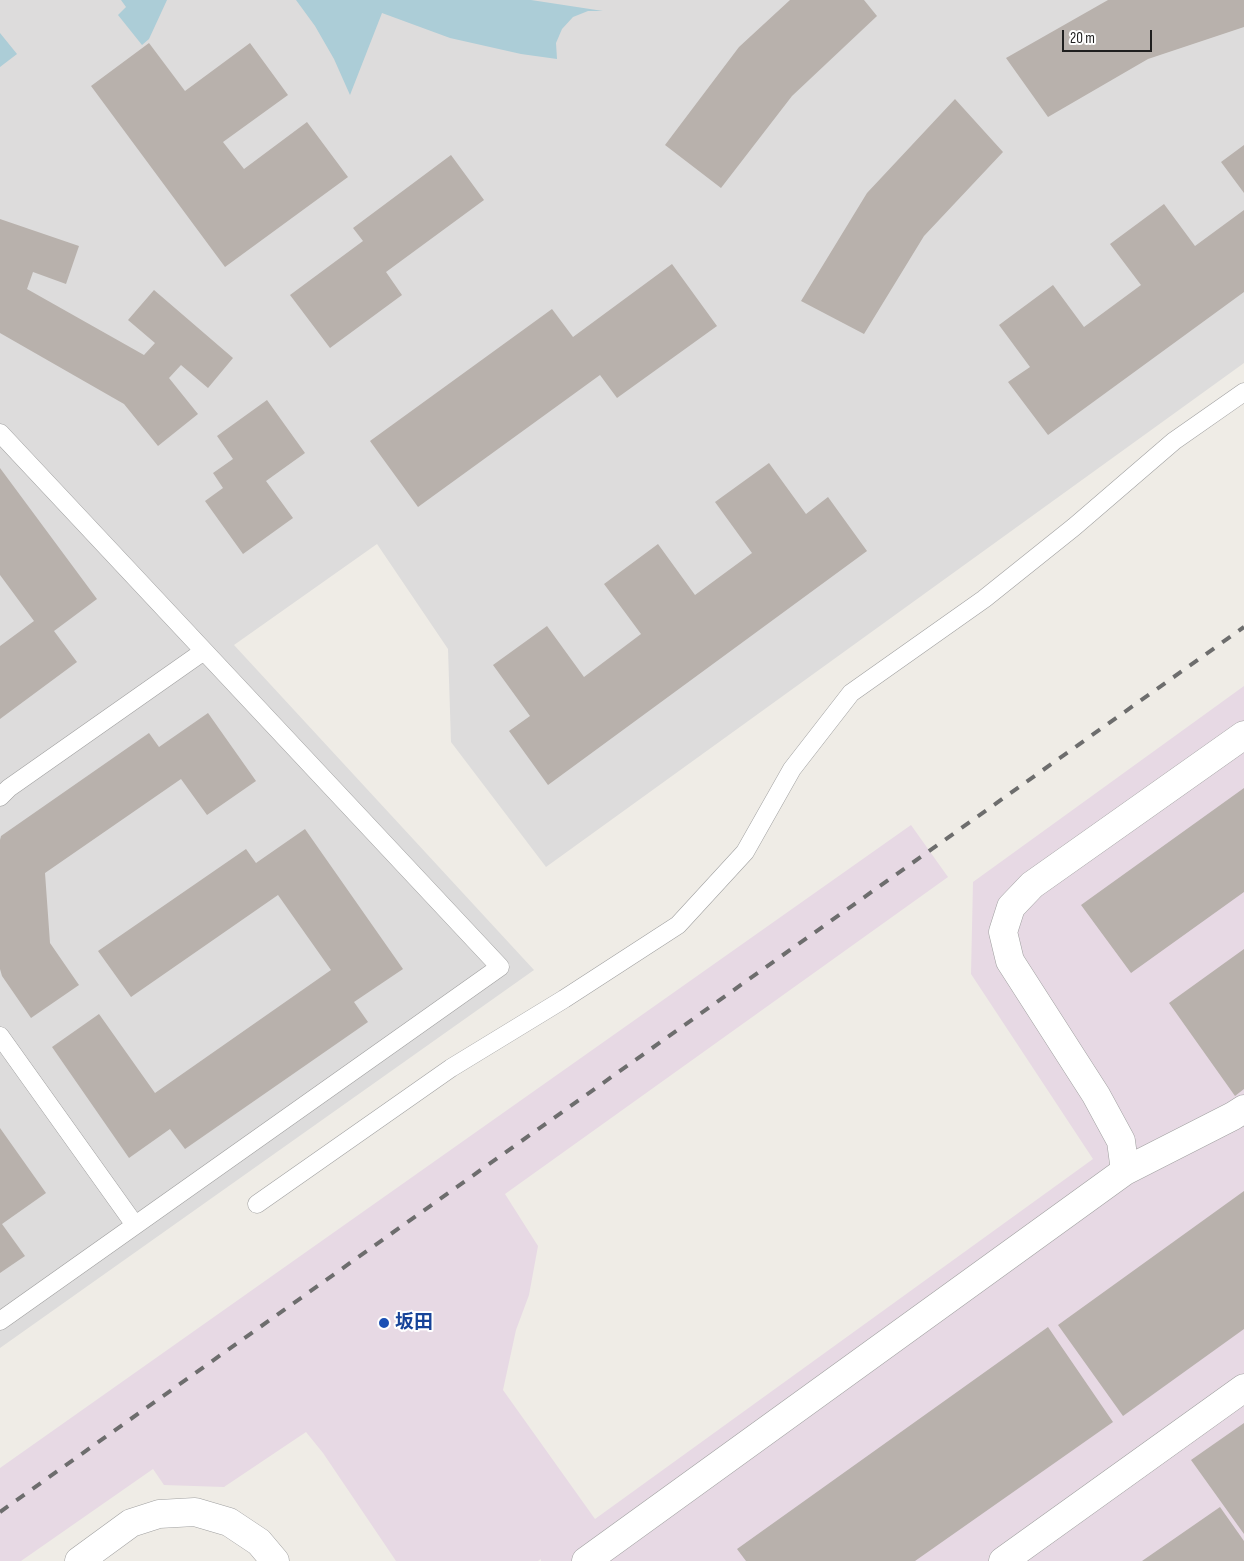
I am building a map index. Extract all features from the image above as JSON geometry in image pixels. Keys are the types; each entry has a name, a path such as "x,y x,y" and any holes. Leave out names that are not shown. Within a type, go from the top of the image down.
{"street":[{"path":"1125,1171 1121,1141 1096,1095 1010,961 1003,932 1011,907 1032,885 1244,735"},
{"path":"586,1561 1125,1171 1233,1116 1244,1108"},
{"path":"1003,1561 1244,1388"},
{"path":"79,1561 131,1524 159,1514 195,1512 229,1522 259,1542 275,1561"}],"lane":[{"path":"256,1204 451,1068 678,925 745,852 792,769 851,692 984,599 1074,527 1174,441 1244,392"},
{"path":"0,433 500,967 0,1320"},
{"path":"0,797 9,788 204,650"},
{"path":"0,1036 135,1225"}],"shaded area":[{"path":"0,0 1244,0 1244,363 546,867 451,742 448,649 377,544 234,645 534,970 0,1348"},
{"path":"1244,686 1244,1561 541,1561 541,1559 538,1561 396,1561 323,1453 306,1432 224,1487 164,1485 153,1469 21,1561 0,1561 0,1468 911,825 948,877 505,1194 538,1246 529,1295 516,1330 503,1390 595,1519 1093,1159 971,974 973,882"}],"water":[{"path":"121,0 167,0 149,39 142,45 118,15 126,7"},
{"path":"296,0 531,0 603,11 588,11 573,17 562,29 556,43 557,59 521,54 450,38 382,13 350,95 334,59 315,26"},
{"path":"0,33 17,54 0,67"}],"building":[{"path":"790,0 864,0 877,16 792,96 721,188 665,145 739,47"},
{"path":"1108,0 1244,0 1244,27 1148,59 1048,117 1006,58"},
{"path":"149,43 185,91 250,43 288,95 223,142 244,169 307,122 348,177 225,267 91,86"},
{"path":"955,99 1003,152 924,236 864,334 801,301 867,193"},
{"path":"1244,145 1244,193 1221,162"},
{"path":"451,155 484,200 386,272 402,295 330,348 290,295 363,241 353,228"},
{"path":"1164,204 1195,246 1244,210 1244,292 1048,435 1008,382 1030,367 999,325 1053,285 1084,327 1141,285 1110,244"},
{"path":"0,219 79,246 66,284 33,272 27,289 144,355 155,343 128,320 154,290 233,358 208,388 181,365 169,378 198,414 158,446 124,404 0,333"},
{"path":"672,264 717,326 617,398 600,375 418,507 370,441 552,309 573,337"},
{"path":"267,400 305,453 266,481 293,518 243,554 205,501 223,488 213,473 233,459 217,436"},
{"path":"769,463 806,514 828,497 867,551 548,785 509,731 530,716 493,665 547,626 584,677 641,634 604,584 658,544 695,595 752,553 715,502"},
{"path":"0,468 97,599 54,631 77,662 0,719 0,646 34,621 0,575"},
{"path":"208,713 256,781 207,815 181,779 45,873 50,943 79,985 31,1018 2,976 0,969 1,836 149,733 159,747"},
{"path":"1244,788 1244,892 1131,973 1081,905"},
{"path":"305,829 403,969 354,1002 368,1022 185,1149 170,1129 129,1158 52,1047 99,1014 155,1093 331,970 278,895 131,997 98,951 246,849 256,863"},
{"path":"1244,949 1244,1089 1235,1096 1169,1003"},
{"path":"0,1128 46,1193 2,1224 25,1256 0,1273"},
{"path":"1244,1191 1244,1329 1123,1416 1058,1325"},
{"path":"1048,1327 1113,1422 915,1561 746,1561 737,1549"},
{"path":"1244,1423 1244,1534 1191,1460"},
{"path":"1220,1507 1244,1541 1244,1561 1142,1561"}],"railway":[{"path":"0,1512 1244,627"}],"place":[{"name":"坂田","path":"384,1323"}]}
